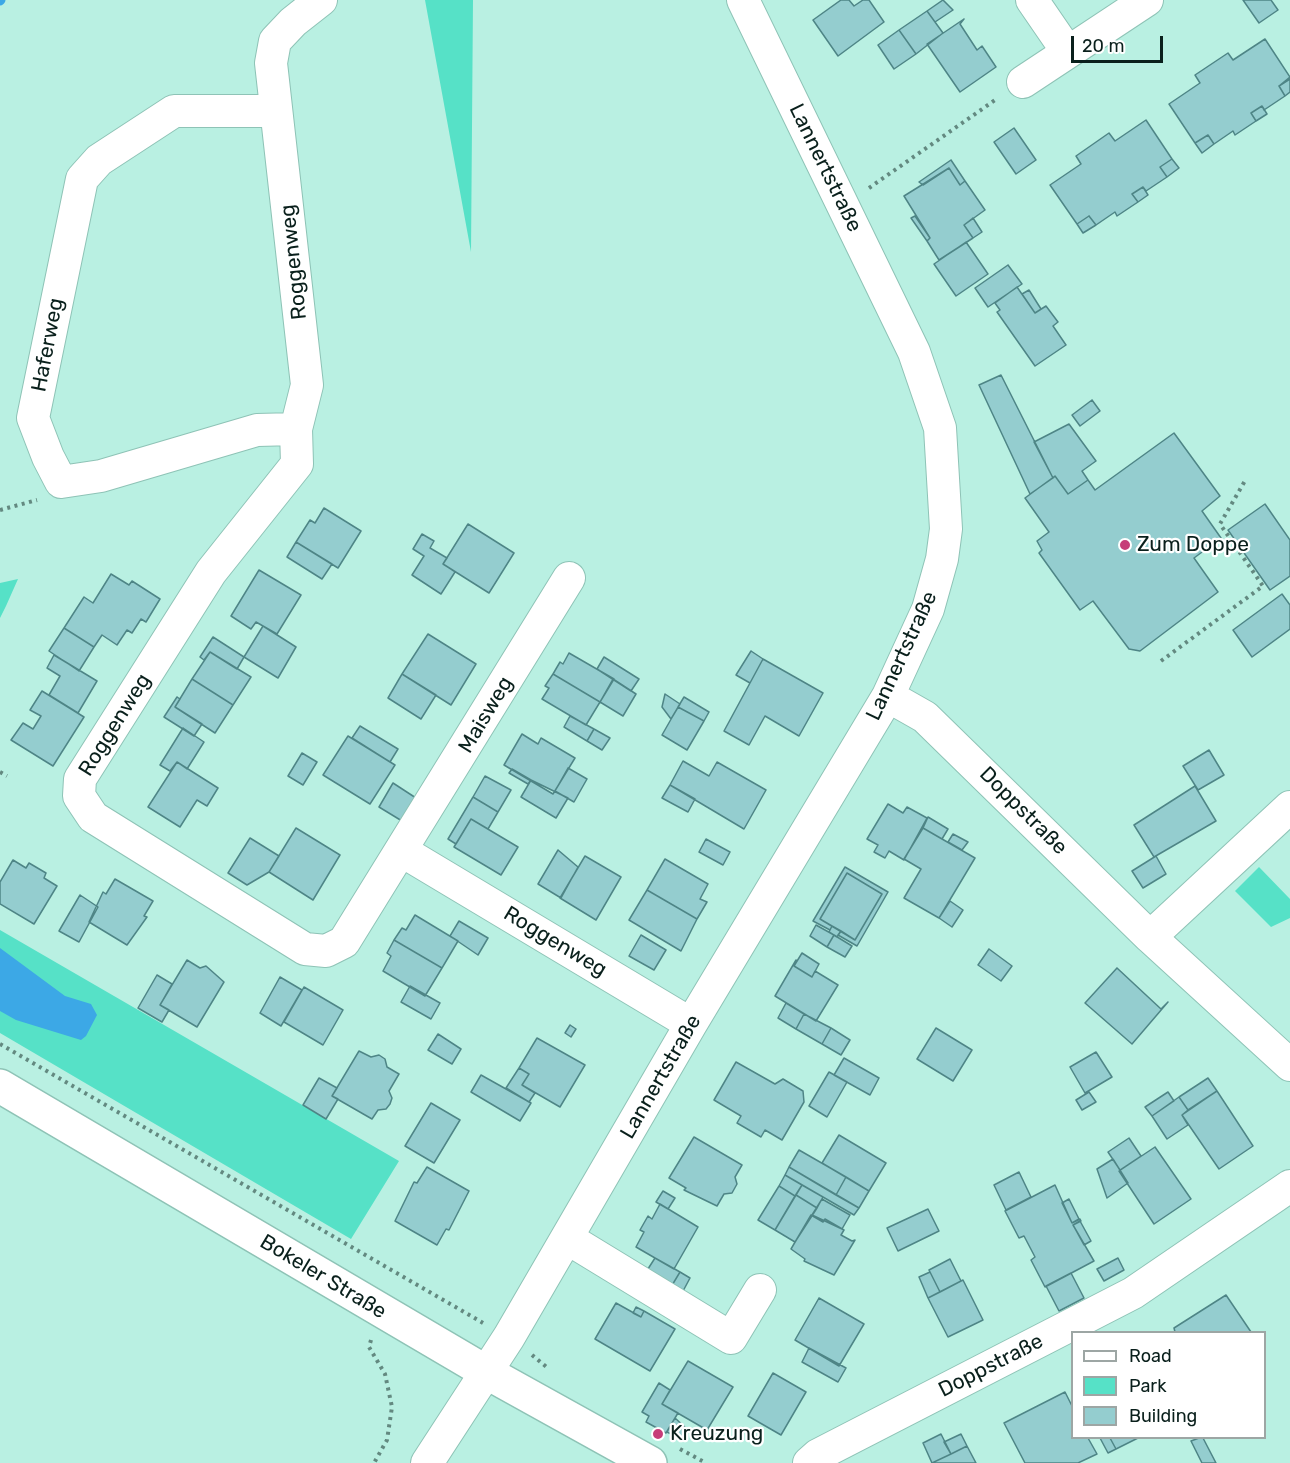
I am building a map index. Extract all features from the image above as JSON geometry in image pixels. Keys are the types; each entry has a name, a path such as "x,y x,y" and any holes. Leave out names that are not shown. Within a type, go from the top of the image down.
{"main road":[{"name":"Bokeler Straße","path":"0,1086 384,1313 650,1463"}],"street":[{"name":"Roggenweg","path":"321,0 293,22 275,41 270,63 308,385 297,429 297,464 211,572 80,779 79,796 93,817 305,949 326,951 344,942 402,851 691,1024"},
{"name":"Lannertstraße","path":"428,1463 509,1337 691,1024 888,696 928,609 942,559 946,530 939,429 914,352 743,0"},
{"path":"1032,0 1067,51"},
{"path":"1023,82 1147,0"},
{"name":"Haferweg","path":"276,111 174,111 99,160 82,178 33,418 48,457 62,482 101,476 256,430 297,429"},
{"name":"Maisweg","path":"402,851 569,578"},
{"name":"Doppstraße","path":"888,696 925,717 1150,937 1290,1065"},
{"path":"1150,937 1290,807"},
{"name":"Doppstraße","path":"809,1463 818,1455 1133,1293 1290,1186"},
{"path":"567,1238 731,1338 760,1290"}],"path":[{"path":"843,205 1023,82"},
{"path":"1161,661 1263,586 1220,524 1246,479"},
{"path":"0,772 7,776"},
{"path":"0,1044 404,1279 509,1337"},
{"path":"374,1463 387,1440 392,1407 385,1374 369,1347 372,1332 404,1279"}],"green space":[{"path":"425,0 473,0 471,252"},
{"path":"18,579 6,606 0,618 0,583"},
{"path":"1259,867 1290,899 1290,918 1271,927 1235,891"},
{"path":"0,930 399,1161 351,1239 0,1033"}],"water":[{"path":"0,948 65,996 91,1004 97,1015 86,1036 81,1040 16,1020 0,1011"}],"building":[{"path":"841,0 849,0 854,6 863,0 869,0 884,22 838,56 813,20"},
{"path":"943,0 953,10 935,22 927,11"},
{"path":"1243,0 1271,0 1278,10 1259,23"},
{"path":"927,11 943,33 916,54 899,30"},
{"path":"964,19 960,24 977,50 982,46 996,67 960,92 927,44"},
{"path":"899,30 916,54 894,69 878,45"},
{"path":"1265,39 1290,77 1279,86 1285,96 1264,110 1262,106 1251,113 1256,121 1235,135 1233,131 1214,144 1208,135 1195,143 1169,104 1200,83 1195,75 1228,53 1233,60"},
{"path":"1290,79 1290,92 1285,96 1279,86"},
{"path":"1262,106 1267,114 1256,121 1251,113"},
{"path":"1146,120 1172,159 1160,167 1167,177 1146,191 1143,187 1132,194 1138,202 1117,216 1115,212 1096,225 1089,216 1077,224 1050,185 1081,164 1076,156 1109,133 1115,141"},
{"path":"1014,128 1036,160 1016,174 994,142"},
{"path":"1208,135 1214,144 1202,153 1195,143"},
{"path":"1172,159 1179,168 1167,177 1160,167"},
{"path":"951,160 965,181 960,185 949,168 923,185 919,182"},
{"path":"949,168 960,185 965,181 985,210 964,225 973,238 939,260 927,241 930,238 904,196"},
{"path":"1143,187 1148,195 1138,202 1132,194"},
{"path":"915,216 930,238 927,241 911,218"},
{"path":"1089,216 1096,225 1083,233 1077,224"},
{"path":"973,218 982,232 973,238 964,225"},
{"path":"966,242 988,274 956,296 934,264"},
{"path":"1008,265 1022,284 988,307 975,288"},
{"path":"1017,287 1035,313 1046,306 1058,322 1053,326 1066,345 1035,366 997,312 1000,310 995,303"},
{"path":"1029,290 1041,309 1035,313 1022,294"},
{"path":"1001,375 1053,478 1030,494 979,385"},
{"path":"1092,400 1100,411 1080,426 1072,415"},
{"path":"1069,424 1096,461 1082,471 1088,480 1068,494 1055,476 1053,478 1034,442"},
{"name":"Zum Doppe","path":"1174,433 1220,496 1202,511 1221,538 1194,558 1218,592 1140,651 1129,649 1093,601 1080,610 1039,553 1042,550 1037,541 1049,532 1025,498 1055,476 1068,494 1088,480 1095,490"},
{"path":"1265,504 1290,540 1290,576 1270,590 1228,530"},
{"path":"324,508 361,531 338,568 296,542 310,520 315,523"},
{"path":"468,524 514,553 489,593 443,564"},
{"path":"422,534 434,541 430,548 447,558 443,564 455,572 441,594 412,575 424,556 413,549"},
{"path":"296,542 332,564 322,579 287,557"},
{"path":"259,570 301,595 277,634 256,622 251,629 231,616"},
{"path":"111,574 129,585 132,581 160,599 146,622 141,619 132,633 127,630 117,645 102,635 94,647 64,628 84,597 93,603"},
{"path":"1282,594 1290,605 1290,629 1252,657 1233,630"},
{"path":"263,626 296,647 278,678 244,657"},
{"path":"64,628 94,647 79,671 49,651"},
{"path":"428,634 476,664 451,705 402,674"},
{"path":"213,637 244,657 237,669 210,652 204,660 200,657"},
{"path":"751,651 763,659 750,683 736,675"},
{"path":"210,652 251,677 233,705 192,679"},
{"path":"569,653 614,679 600,702 553,674 560,662 563,664"},
{"path":"54,655 97,681 78,713 49,695 60,676 47,668"},
{"path":"604,657 639,679 631,691 597,669"},
{"path":"763,659 823,693 799,736 765,716 749,745 724,731"},
{"path":"402,674 436,695 421,719 388,698"},
{"path":"553,674 600,702 586,725 542,699 549,688 545,686"},
{"path":"192,679 233,705 215,733 175,707"},
{"path":"613,679 636,694 623,716 600,702"},
{"path":"42,691 84,717 53,766 11,740 23,723 33,729 41,716 30,710"},
{"path":"665,694 680,704 671,719 662,707"},
{"path":"177,697 180,699 175,707 202,724 194,736 164,717"},
{"path":"684,697 709,712 704,721 678,707"},
{"path":"678,707 704,721 687,750 662,735"},
{"path":"570,716 594,729 587,741 564,727"},
{"path":"360,726 398,749 390,762 352,738"},
{"path":"183,728 204,742 187,769 177,762 170,771 160,765"},
{"path":"594,729 610,738 602,750 587,741"},
{"path":"522,734 538,744 541,738 575,758 553,794 504,765"},
{"path":"348,736 395,765 370,804 323,775"},
{"path":"1209,750 1224,775 1198,790 1183,766"},
{"path":"302,753 317,762 303,785 288,776"},
{"path":"683,761 709,776 717,762 766,790 744,829 670,785"},
{"path":"177,762 218,788 207,806 197,800 180,827 148,807"},
{"path":"568,768 587,779 574,802 555,791"},
{"path":"512,769 531,780 528,784 509,773"},
{"path":"485,776 511,790 498,812 473,797"},
{"path":"531,780 568,798 556,818 521,797"},
{"path":"393,783 416,798 402,821 379,807"},
{"path":"670,785 695,799 688,812 662,798"},
{"path":"1195,786 1216,821 1154,857 1134,825"},
{"path":"473,797 498,812 488,829 471,819 456,844 448,839"},
{"path":"888,804 903,813 907,807 927,818 904,860 889,851 885,858 874,852 878,845 867,839"},
{"path":"928,817 948,829 942,839 923,828"},
{"path":"471,819 518,847 501,875 454,847"},
{"path":"296,828 340,855 313,900 269,872"},
{"path":"923,828 975,858 939,918 904,898 921,869 904,859"},
{"path":"953,834 968,842 962,850 948,842"},
{"path":"250,838 279,856 269,872 247,885 228,873"},
{"path":"706,839 730,852 723,865 699,852"},
{"path":"558,850 578,867 561,898 538,884"},
{"path":"585,856 621,877 596,920 560,898"},
{"path":"1156,856 1166,874 1143,888 1132,871"},
{"path":"665,859 708,884 700,899 707,902 697,919 647,890"},
{"path":"13,860 26,868 29,863 46,873 44,878 57,886 34,924 0,904 0,882"},
{"path":"845,867 888,892 857,946 838,935 841,931 855,940 882,894 847,873 820,919 832,926 830,930 813,921"},
{"path":"847,873 882,894 855,940 820,919"},
{"path":"115,879 153,901 144,916 147,917 127,945 89,922 103,892 106,894"},
{"path":"647,890 697,919 681,951 629,920"},
{"path":"80,895 98,907 79,942 59,931"},
{"path":"950,901 963,910 952,927 939,918"},
{"path":"415,915 458,941 442,968 394,940 402,928 406,930"},
{"path":"459,921 488,938 478,955 450,936"},
{"path":"816,925 834,935 827,947 810,936"},
{"path":"832,926 841,931 837,937 829,932"},
{"path":"641,935 666,950 654,970 629,956"},
{"path":"834,935 852,946 845,957 827,947"},
{"path":"394,940 442,968 425,996 383,971 391,956 387,953"},
{"path":"989,949 1012,966 1001,981 978,965"},
{"path":"802,953 819,964 812,977 794,966"},
{"path":"187,960 200,968 206,966 224,982 197,1027 160,1005"},
{"path":"796,960 794,966 812,977 815,971 838,985 816,1021 775,996"},
{"path":"1117,968 1161,1009 1168,1002 1132,1044 1085,1003"},
{"path":"157,975 172,984 160,1005 169,1010 162,1022 138,1008"},
{"path":"280,977 302,990 281,1026 260,1013"},
{"path":"410,986 440,1003 431,1019 401,1002"},
{"path":"304,987 343,1010 323,1045 284,1022"},
{"path":"786,1003 804,1014 796,1029 778,1018"},
{"path":"804,1014 831,1028 822,1044 796,1029"},
{"path":"570,1025 576,1029 571,1037 565,1033"},
{"path":"831,1028 850,1040 841,1055 822,1044"},
{"path":"936,1028 972,1050 953,1081 917,1059"},
{"path":"438,1034 461,1049 452,1064 428,1050"},
{"path":"537,1038 585,1065 560,1107 522,1085 529,1074 519,1068"},
{"path":"359,1051 371,1057 379,1055 385,1059 387,1067 399,1074 389,1091 392,1098 390,1104 386,1109 378,1110 372,1119 332,1096"},
{"path":"1096,1052 1112,1077 1085,1093 1070,1067"},
{"path":"844,1058 879,1078 870,1095 834,1075"},
{"path":"736,1062 775,1084 783,1079 803,1091 804,1102 782,1140 765,1130 761,1137 737,1123 741,1116 714,1100"},
{"path":"519,1068 529,1074 522,1085 535,1093 529,1102 506,1088"},
{"path":"829,1072 847,1082 827,1117 809,1106"},
{"path":"481,1075 531,1103 520,1121 471,1092"},
{"path":"319,1078 337,1088 332,1096 338,1099 326,1119 303,1105"},
{"path":"1208,1078 1217,1091 1188,1110 1179,1097"},
{"path":"1217,1091 1253,1146 1219,1169 1182,1115"},
{"path":"1089,1092 1096,1102 1082,1110 1076,1100"},
{"path":"1168,1092 1174,1101 1152,1116 1145,1107"},
{"path":"1179,1097 1188,1110 1182,1115 1188,1125 1167,1139 1152,1116"},
{"path":"431,1103 460,1120 434,1163 405,1146"},
{"path":"839,1135 886,1163 869,1191 822,1163"},
{"path":"694,1137 742,1165 735,1177 737,1184 732,1193 724,1194 717,1206 684,1190 686,1188 669,1178"},
{"path":"1129,1138 1141,1156 1120,1170 1108,1152"},
{"path":"1155,1147 1191,1199 1154,1224 1119,1171"},
{"path":"799,1150 846,1177 836,1195 789,1167"},
{"path":"1113,1159 1128,1183 1107,1198 1097,1169"},
{"path":"427,1167 469,1191 449,1230 446,1229 437,1245 395,1221 414,1182 417,1183"},
{"path":"789,1167 859,1208 854,1215 785,1175"},
{"path":"1019,1172 1031,1197 1006,1210 994,1185"},
{"path":"785,1175 802,1185 795,1196 779,1186"},
{"path":"846,1177 869,1191 859,1208 836,1195"},
{"path":"802,1185 823,1197 817,1208 796,1195"},
{"path":"1055,1185 1072,1223 1080,1219 1081,1221 1073,1225 1094,1261 1045,1287 1031,1260 1035,1257 1024,1236 1019,1238 1005,1211"},
{"path":"779,1186 795,1196 775,1230 758,1220"},
{"path":"663,1191 675,1198 668,1209 656,1202"},
{"path":"796,1195 817,1208 795,1242 775,1230"},
{"path":"822,1199 850,1215 842,1229 812,1215"},
{"path":"1069,1199 1079,1219 1072,1223 1062,1203"},
{"path":"660,1204 698,1227 674,1269 636,1247 644,1232 640,1230 648,1216 652,1219"},
{"path":"928,1209 939,1231 898,1251 887,1228"},
{"path":"811,1215 823,1222 825,1219 844,1230 841,1235 852,1241 855,1240 834,1275 804,1261 805,1259 791,1249"},
{"path":"1080,1221 1091,1241 1084,1245 1073,1225"},
{"path":"655,1258 680,1272 671,1287 646,1272"},
{"path":"1118,1258 1124,1270 1104,1281 1097,1269"},
{"path":"950,1259 961,1281 940,1292 929,1270"},
{"path":"680,1272 690,1278 682,1293 671,1287"},
{"path":"930,1272 940,1292 928,1298 919,1277"},
{"path":"1071,1273 1084,1298 1059,1311 1046,1286"},
{"path":"963,1280 983,1320 948,1337 928,1298"},
{"path":"1226,1295 1250,1331 1175,1331 1174,1328"},
{"path":"819,1298 864,1324 839,1366 795,1340"},
{"path":"616,1303 641,1317 644,1311 675,1329 650,1371 595,1339"},
{"path":"636,1307 644,1311 641,1317 633,1313"},
{"path":"809,1348 846,1368 838,1382 802,1362"},
{"path":"688,1361 733,1387 707,1430 662,1404"},
{"path":"773,1373 806,1392 781,1435 748,1416"},
{"path":"659,1383 670,1390 662,1404 678,1413 666,1433 646,1422 649,1416 642,1412"},
{"path":"1065,1392 1071,1404 1071,1439 1089,1439 1097,1454 1078,1463 1025,1463 1004,1423"},
{"path":"675,1418 687,1429 681,1439 667,1432"},
{"path":"941,1434 951,1454 932,1463 923,1443"},
{"path":"961,1434 967,1446 951,1454 944,1442"},
{"path":"1101,1439 1111,1439 1116,1449 1108,1453"},
{"path":"1111,1439 1136,1439 1116,1449"},
{"path":"1204,1439 1216,1463 1202,1463 1191,1441"},
{"path":"967,1446 976,1463 932,1463 951,1454"}],"place":[{"name":"Zum Doppe","path":"1125,545"},
{"name":"Kreuzung","path":"658,1434"}]}
